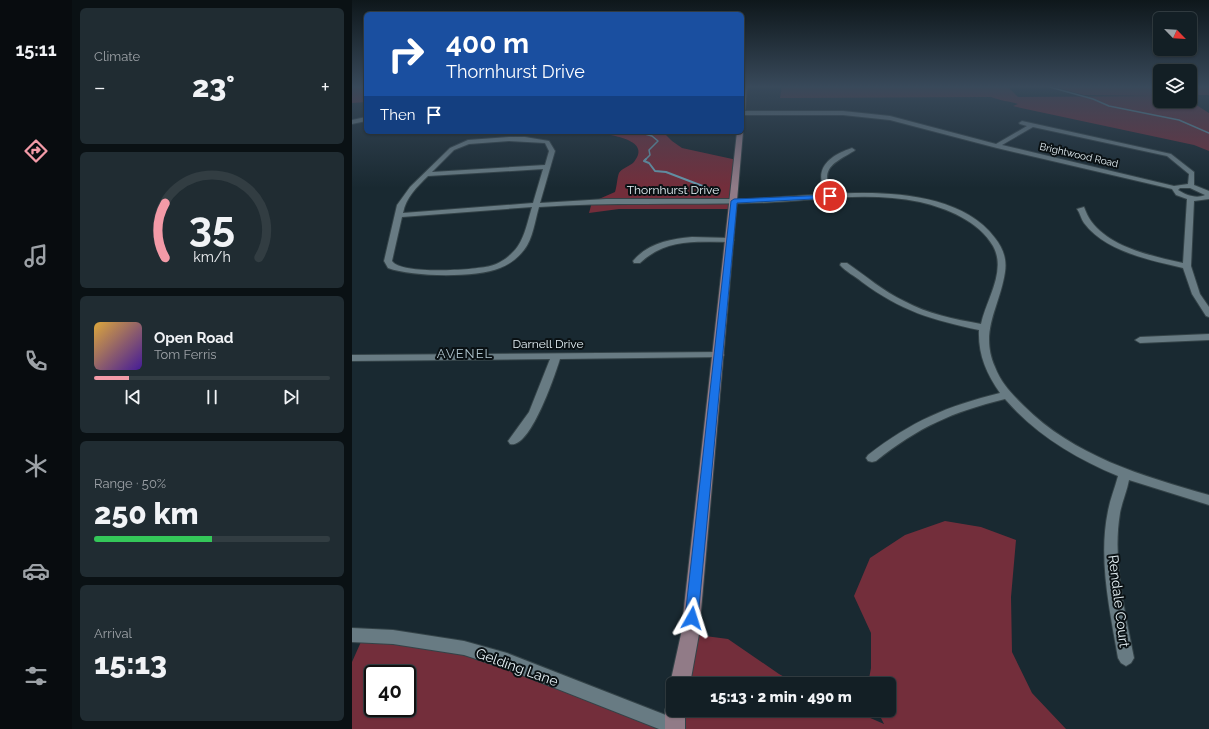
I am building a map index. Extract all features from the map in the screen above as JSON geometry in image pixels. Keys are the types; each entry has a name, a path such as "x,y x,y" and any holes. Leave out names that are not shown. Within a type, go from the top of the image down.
{"street":[{"name":"Brightwood Road","path":"898,120 998,146 1175,188"},
{"path":"1022,123 1169,155 1192,173 1191,186"},
{"path":"998,146 1032,125"},
{"path":"681,677 690,634 740,134"},
{"path":"525,139 547,142 551,146 552,154 548,167 535,205 524,245 517,255 493,267 474,271 405,270 391,266 388,261 389,251 401,205 412,188 452,149 468,142 489,140 525,139"},
{"path":"830,196 822,178 823,170 835,159 852,150"},
{"path":"426,174 548,167"},
{"path":"1179,186 1191,186 1204,190 1209,196 1203,198 1191,198 1180,194 1175,188 1179,186"},
{"name":"Thornhurst Drive","path":"399,215 588,202 734,201 830,196 883,195 929,203 965,217 990,236 999,250 1003,260 1002,273 984,328 986,361 995,379 1026,416 1050,436 1087,458 1149,483 1209,500"},
{"path":"1191,198 1186,266 1196,294 1209,314"},
{"path":"1080,209 1084,219 1093,228 1123,247 1149,257 1186,266"},
{"path":"637,261 646,251 658,244 675,240 730,240"},
{"path":"844,264 883,293 903,304 939,318 984,328"},
{"path":"1140,340 1209,337"},
{"name":"Darnell Drive","path":"352,358 719,355"},
{"path":"514,441 526,428 539,404 556,357"},
{"path":"872,458 897,439 933,418 962,407 1007,395"},
{"name":"Rendale Court","path":"1125,474 1114,513 1112,553 1115,592 1126,658"},
{"name":"Gelding Lane","path":"352,635 393,637 464,648 507,661 676,724"}],"shaded area":[{"path":"1077,120 1209,120 1209,151 1194,145"},
{"path":"606,134 665,134 682,148 737,160 734,209 619,209 589,213 592,202 615,192 619,173 634,162 638,154 638,147 633,142"},
{"path":"945,521 981,527 1016,540 1011,597 1012,652 1032,693 1066,729 352,729 352,662 364,635 464,648 675,727 675,717 868,717 884,724 880,717 896,717 896,677 869,677 871,668 871,633 854,596 870,558 905,535"},
{"path":"690,634 728,639 784,677 681,677"}],"waterway":[{"path":"1179,120 1209,133"},
{"path":"645,134 652,136 658,141 649,150 650,155 644,161 649,163 655,171 666,172 713,190"}],"district":[{"name":"AVENEL","path":"465,353"}],"route":[{"path":"692,618 734,201 784,200 830,196"}]}
